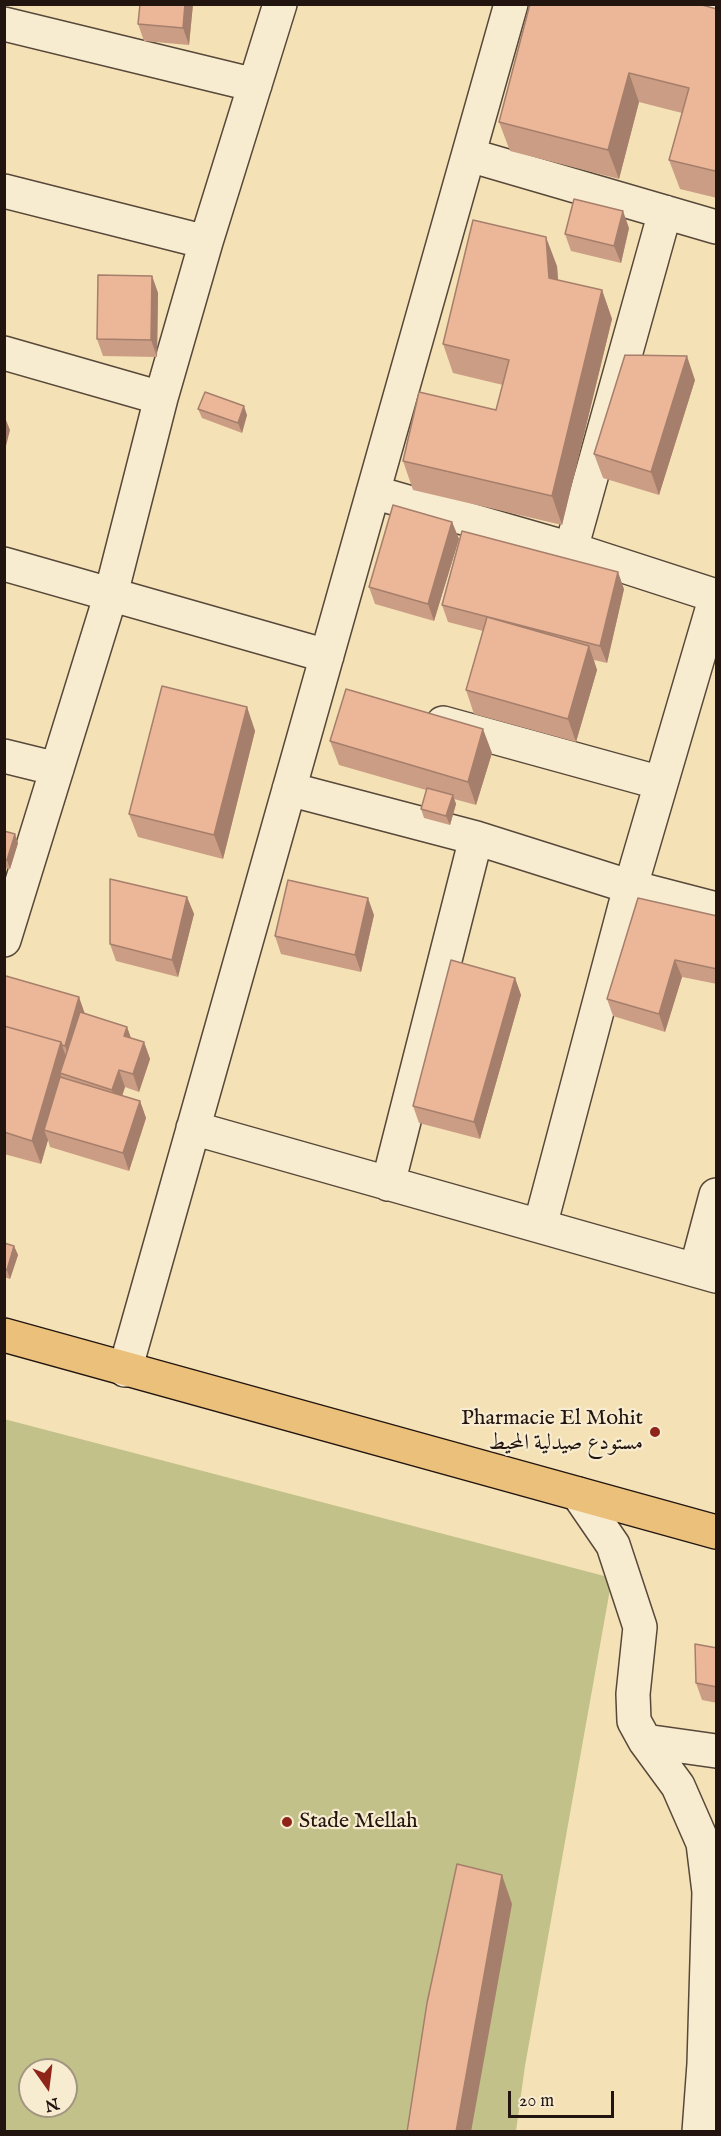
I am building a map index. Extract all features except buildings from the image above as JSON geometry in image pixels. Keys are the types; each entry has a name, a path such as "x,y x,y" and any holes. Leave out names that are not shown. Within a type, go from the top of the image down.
{"main road":[{"path":"4,1335 717,1532"}],"street":[{"path":"4,940 111,594 161,398 206,242 280,4"},
{"path":"125,1370 290,789 329,692 327,656 511,4"},
{"path":"699,4 717,9"},
{"path":"4,24 255,85"},
{"path":"469,155 717,227"},
{"path":"4,191 206,242"},
{"path":"571,549 665,212"},
{"path":"4,353 161,398"},
{"path":"374,492 571,549 716,596 703,691 661,783 540,1226"},
{"path":"4,564 327,656"},
{"path":"409,714 661,783"},
{"path":"4,756 57,769"},
{"path":"290,789 477,838 631,887 717,909"},
{"path":"388,1184 477,838"},
{"path":"193,1128 706,1273 717,1194"},
{"path":"578,1494 613,1545 640,1628 633,1694 634,1721 645,1741 678,1786 703,1843 709,1892 710,2064 699,2132"},
{"path":"645,1741 717,1751"}],"shaded area":[{"name":"Stade Mellah","path":"4,1419 612,1578 525,2066 516,2131 5,2131"}],"place":[{"name":"Pharmacie El Mohit مستودع صيدلية المحيط","path":"655,1432"},
{"name":"Stade Mellah","path":"287,1822"}]}
